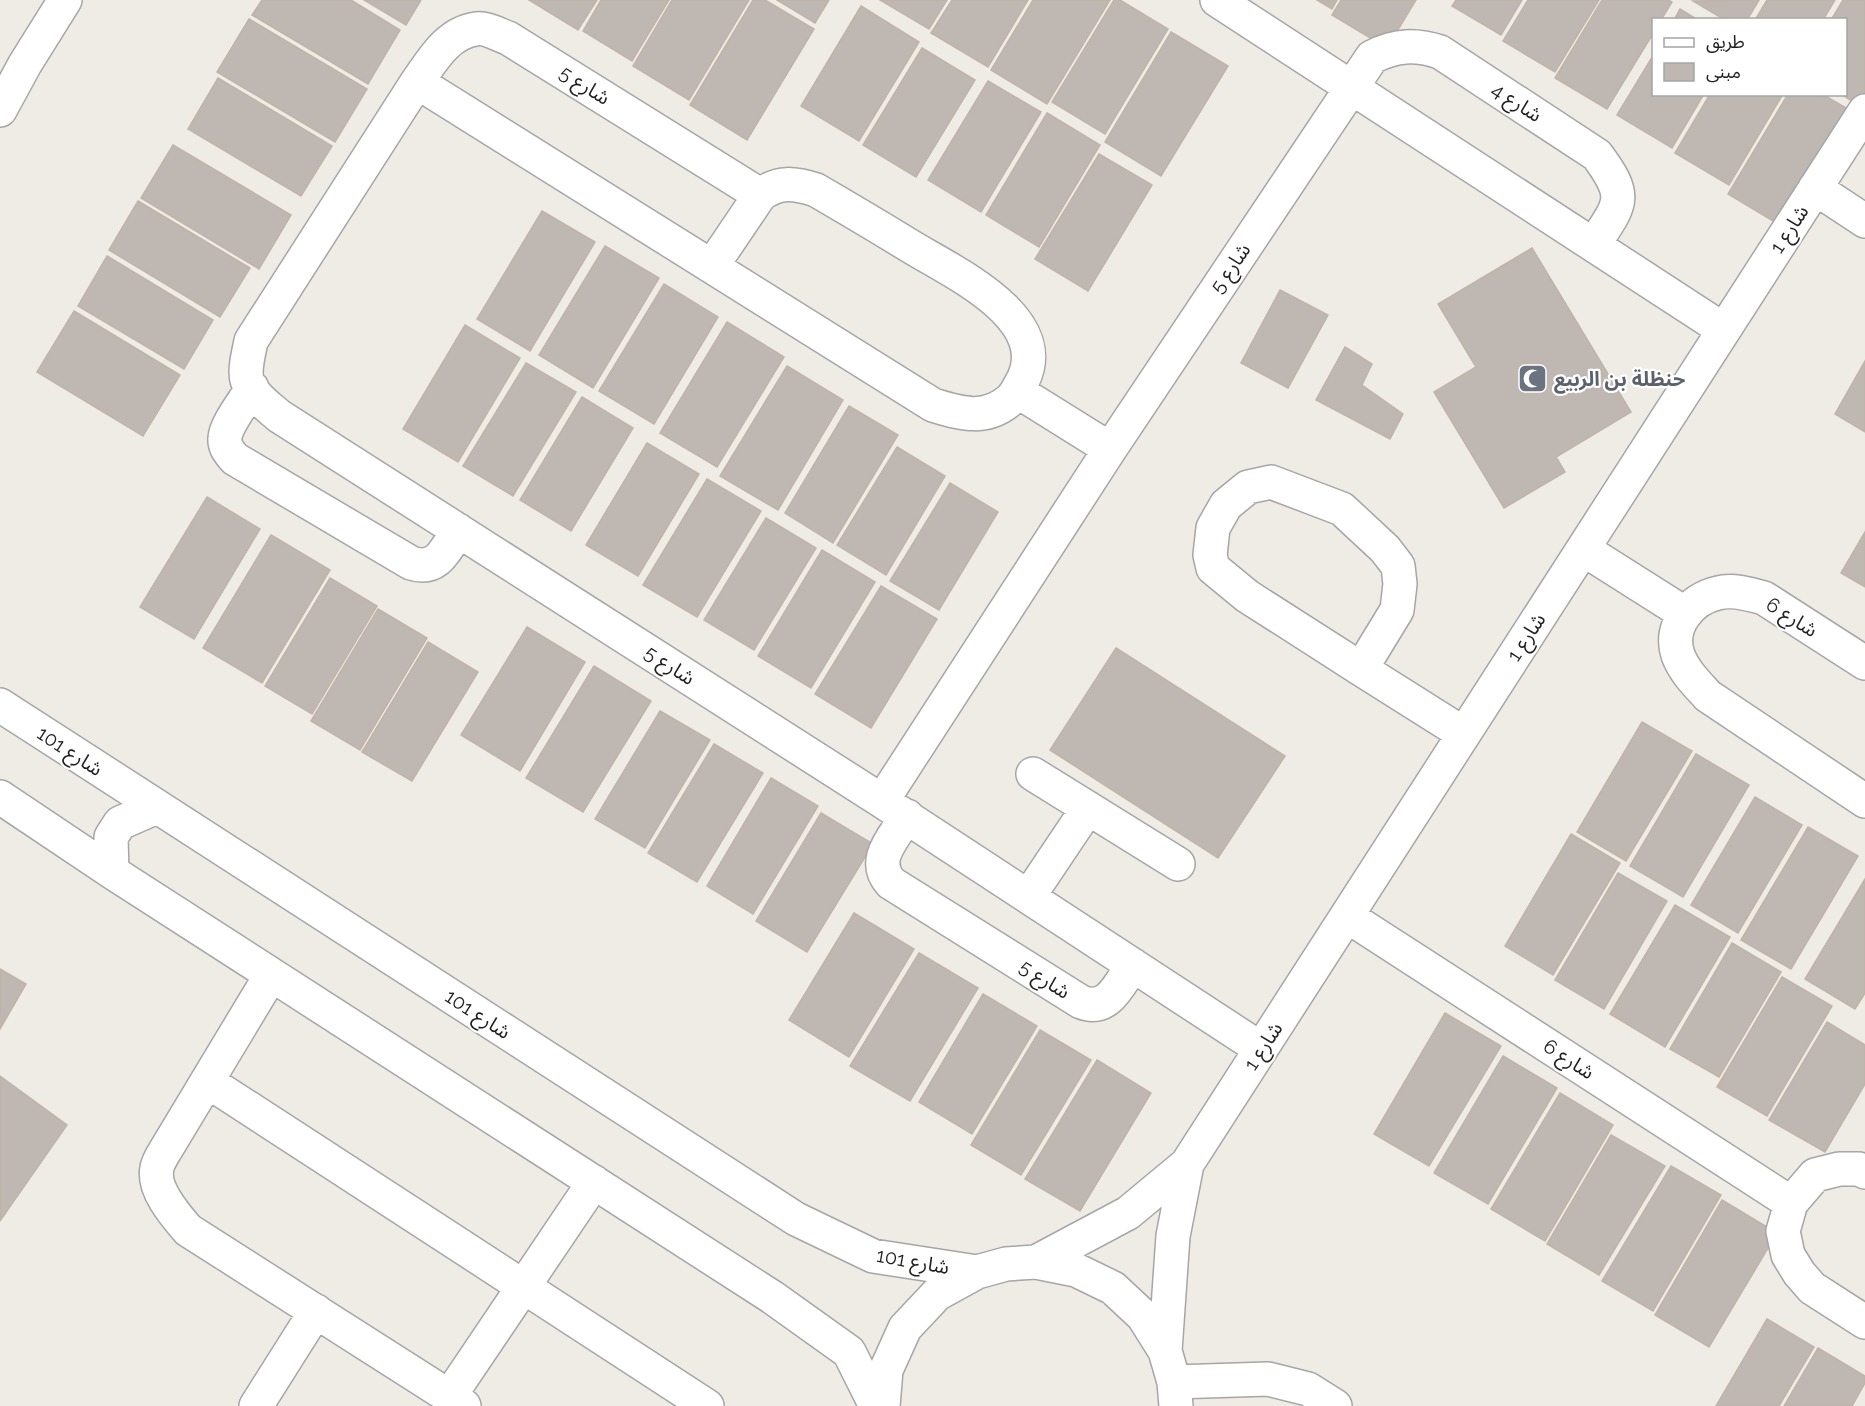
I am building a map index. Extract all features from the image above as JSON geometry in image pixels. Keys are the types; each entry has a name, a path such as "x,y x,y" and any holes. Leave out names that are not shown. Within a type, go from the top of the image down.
{"street":[{"path":"0,110 25,64 65,0"},
{"path":"1217,0 1724,330"},
{"name":"شارع 5","path":"760,195 508,38 478,28 452,38 417,82 251,341 247,380 258,398 279,416 895,808 1261,1050"},
{"name":"شارع 4","path":"1350,87 1372,57 1389,48 1422,46 1440,52 1597,155 1612,175 1619,195 1617,209 1594,244"},
{"path":"417,82 933,405 960,414 984,414 1010,400 1028,369 1028,344 1014,320 987,293 816,189 788,183 771,187 760,195 712,266"},
{"name":"شارع 5","path":"1133,965 1111,997 1102,1004 1092,1006 1081,1002 891,883 884,875 881,864 895,808 1110,449 1350,87"},
{"name":"شارع 1","path":"1036,1262 1128,1213 1187,1164 1865,111"},
{"path":"1815,188 1865,221"},
{"path":"252,388 228,429 225,439 227,450 235,459 411,563 421,566 433,564 458,530"},
{"path":"1017,391 1110,449"},
{"path":"1361,669 1397,610 1400,584 1398,567 1385,549 1342,509 1271,482 1248,487 1226,505 1213,528 1210,555 1213,568 1246,596 1361,669 1464,734"},
{"path":"1583,549 1684,613 1676,632 1677,654 1688,675 1708,696 1865,801"},
{"name":"شارع 6","path":"1684,613 1696,602 1719,592 1746,593 1764,598 1865,663"},
{"name":"شارع 101","path":"0,705 796,1219 873,1256 977,1272"},
{"path":"1033,774 1178,864"},
{"path":"0,797 112,873 772,1297 849,1352 876,1406"},
{"path":"112,873 111,837 120,824 157,807"},
{"path":"1029,896 1088,808"},
{"name":"شارع 6","path":"1347,916 1791,1203"},
{"path":"271,975 165,1151 156,1170 160,1190 171,1210 188,1230 457,1401 524,1285 594,1182"},
{"path":"207,1081 707,1406"},
{"name":"شارع 1","path":"1165,1351 1173,1236 1187,1164"},
{"path":"1865,1172 1839,1169 1815,1175 1791,1203 1783,1231 1788,1255 1812,1288 1865,1322"},
{"path":"883,1406 886,1370 905,1328 937,1294 977,1272 1006,1264 1036,1262 1076,1270 1113,1288 1143,1316 1165,1351 1175,1394 1268,1379 1308,1389 1335,1406"},
{"path":"256,1406 316,1311"}],"building":[{"path":"262,0 351,0 400,30 368,84 252,15"},
{"path":"364,0 421,0 406,25"},
{"path":"529,0 597,0 578,30"},
{"path":"601,0 669,0 632,61 583,31"},
{"path":"672,0 749,0 689,100 633,66"},
{"path":"753,0 765,0 814,29 747,140 690,105"},
{"path":"777,0 829,0 815,23"},
{"path":"880,0 947,0 929,29"},
{"path":"952,0 1028,0 988,67 931,33"},
{"path":"1033,0 1110,0 1047,104 991,70"},
{"path":"1114,0 1120,0 1168,29 1105,134 1052,102"},
{"path":"1317,0 1337,0 1332,9"},
{"path":"1341,0 1416,0 1387,48 1332,15"},
{"path":"1456,0 1522,0 1501,35 1452,6"},
{"path":"1528,0 1599,0 1555,72 1503,41"},
{"path":"1602,0 1668,0 1672,2 1662,18 1652,18 1652,35 1607,109 1555,78"},
{"path":"1759,0 1748,18 1722,18 1693,1"},
{"path":"1767,0 1835,0 1824,18 1756,18"},
{"path":"1843,0 1865,0 1865,93 1858,105 1844,96 1847,96 1847,18 1832,18"},
{"path":"861,6 919,42 859,141 801,106"},
{"path":"1680,9 1695,18 1675,18"},
{"path":"249,19 367,89 335,142 217,72"},
{"path":"1171,32 1228,66 1161,176 1105,142"},
{"path":"922,48 975,80 916,177 863,145"},
{"path":"1652,57 1652,96 1703,96 1672,148 1617,115"},
{"path":"218,78 332,146 301,196 188,129"},
{"path":"988,81 1041,112 981,212 928,180"},
{"path":"1709,96 1782,96 1729,185 1675,153"},
{"path":"1787,96 1825,96 1853,112 1783,227 1728,194"},
{"path":"1047,113 1100,145 1039,247 986,215"},
{"path":"173,145 291,215 259,269 141,198"},
{"path":"1099,154 1152,185 1088,291 1035,259"},
{"path":"138,201 250,268 220,317 109,250"},
{"path":"542,211 595,242 530,351 477,319"},
{"path":"605,246 659,278 593,388 539,355"},
{"name":"حنظلة بن الربيع","path":"1532,248 1631,412 1556,457 1565,472 1504,508 1434,392 1476,367 1438,304"},
{"path":"107,256 213,320 184,369 78,306"},
{"path":"664,284 718,317 654,424 599,391"},
{"path":"1280,290 1328,315 1288,388 1241,363"},
{"path":"74,311 180,375 143,436 37,372"},
{"path":"727,322 784,357 717,467 660,433"},
{"path":"465,325 520,358 458,462 403,429"},
{"path":"1345,347 1372,364 1362,385 1403,414 1390,439 1316,400"},
{"path":"1865,361 1865,432 1835,414"},
{"path":"526,363 576,392 513,496 463,466"},
{"path":"787,366 843,400 778,510 720,476"},
{"path":"582,397 633,428 571,531 520,500"},
{"path":"849,406 898,435 833,543 785,513"},
{"path":"647,443 699,474 638,576 586,545"},
{"path":"897,447 945,476 886,575 837,545"},
{"path":"707,479 761,511 697,617 643,585"},
{"path":"950,483 998,512 939,610 890,581"},
{"path":"207,497 260,529 194,639 140,607"},
{"path":"766,518 816,548 754,650 704,620"},
{"path":"1865,532 1865,587 1841,573"},
{"path":"271,535 330,570 262,683 203,648"},
{"path":"822,550 875,582 811,688 758,656"},
{"path":"330,578 377,606 312,714 265,686"},
{"path":"881,586 937,619 871,728 815,694"},
{"path":"378,609 427,638 360,750 311,721"},
{"path":"527,627 585,662 520,771 461,735"},
{"path":"428,642 478,672 412,781 362,752"},
{"path":"1116,648 1285,756 1218,858 1050,750"},
{"path":"594,666 651,701 583,812 526,778"},
{"path":"660,711 710,740 645,848 595,819"},
{"path":"1642,722 1692,751 1626,861 1577,832"},
{"path":"714,744 763,773 697,882 648,853"},
{"path":"1696,754 1749,785 1683,897 1630,866"},
{"path":"771,778 818,806 753,914 707,886"},
{"path":"1755,797 1802,825 1738,933 1691,905"},
{"path":"821,813 873,844 807,952 756,921"},
{"path":"1808,827 1858,856 1791,969 1741,940"},
{"path":"1571,834 1620,863 1553,975 1505,946"},
{"path":"1618,873 1667,901 1604,1009 1555,980"},
{"path":"1865,879 1865,993 1855,1009 1805,979"},
{"path":"1675,905 1730,937 1665,1047 1610,1014"},
{"path":"854,913 914,949 849,1057 789,1020"},
{"path":"1732,943 1781,972 1719,1077 1670,1049"},
{"path":"919,953 978,988 910,1101 850,1066"},
{"path":"0,969 26,984 0,1029"},
{"path":"1782,977 1832,1006 1767,1116 1717,1087"},
{"path":"983,994 1037,1026 972,1134 919,1102"},
{"path":"1445,1013 1501,1046 1429,1166 1374,1134"},
{"path":"1827,1022 1865,1045 1865,1084 1825,1152 1769,1120"},
{"path":"1040,1030 1091,1060 1021,1175 971,1145"},
{"path":"1503,1056 1557,1088 1488,1204 1434,1173"},
{"path":"1097,1060 1151,1093 1080,1211 1025,1179"},
{"path":"0,1076 67,1125 0,1221"},
{"path":"1560,1093 1613,1125 1545,1241 1491,1209"},
{"path":"1611,1135 1665,1166 1599,1275 1547,1244"},
{"path":"1671,1166 1721,1195 1653,1311 1602,1281"},
{"path":"1722,1200 1777,1233 1709,1347 1655,1315"},
{"path":"1767,1319 1814,1347 1779,1406 1716,1406"},
{"path":"1818,1348 1865,1376 1865,1383 1852,1406 1784,1406"}],"place":[{"name":"حنظلة بن الربيع","path":"1533,379"}]}
